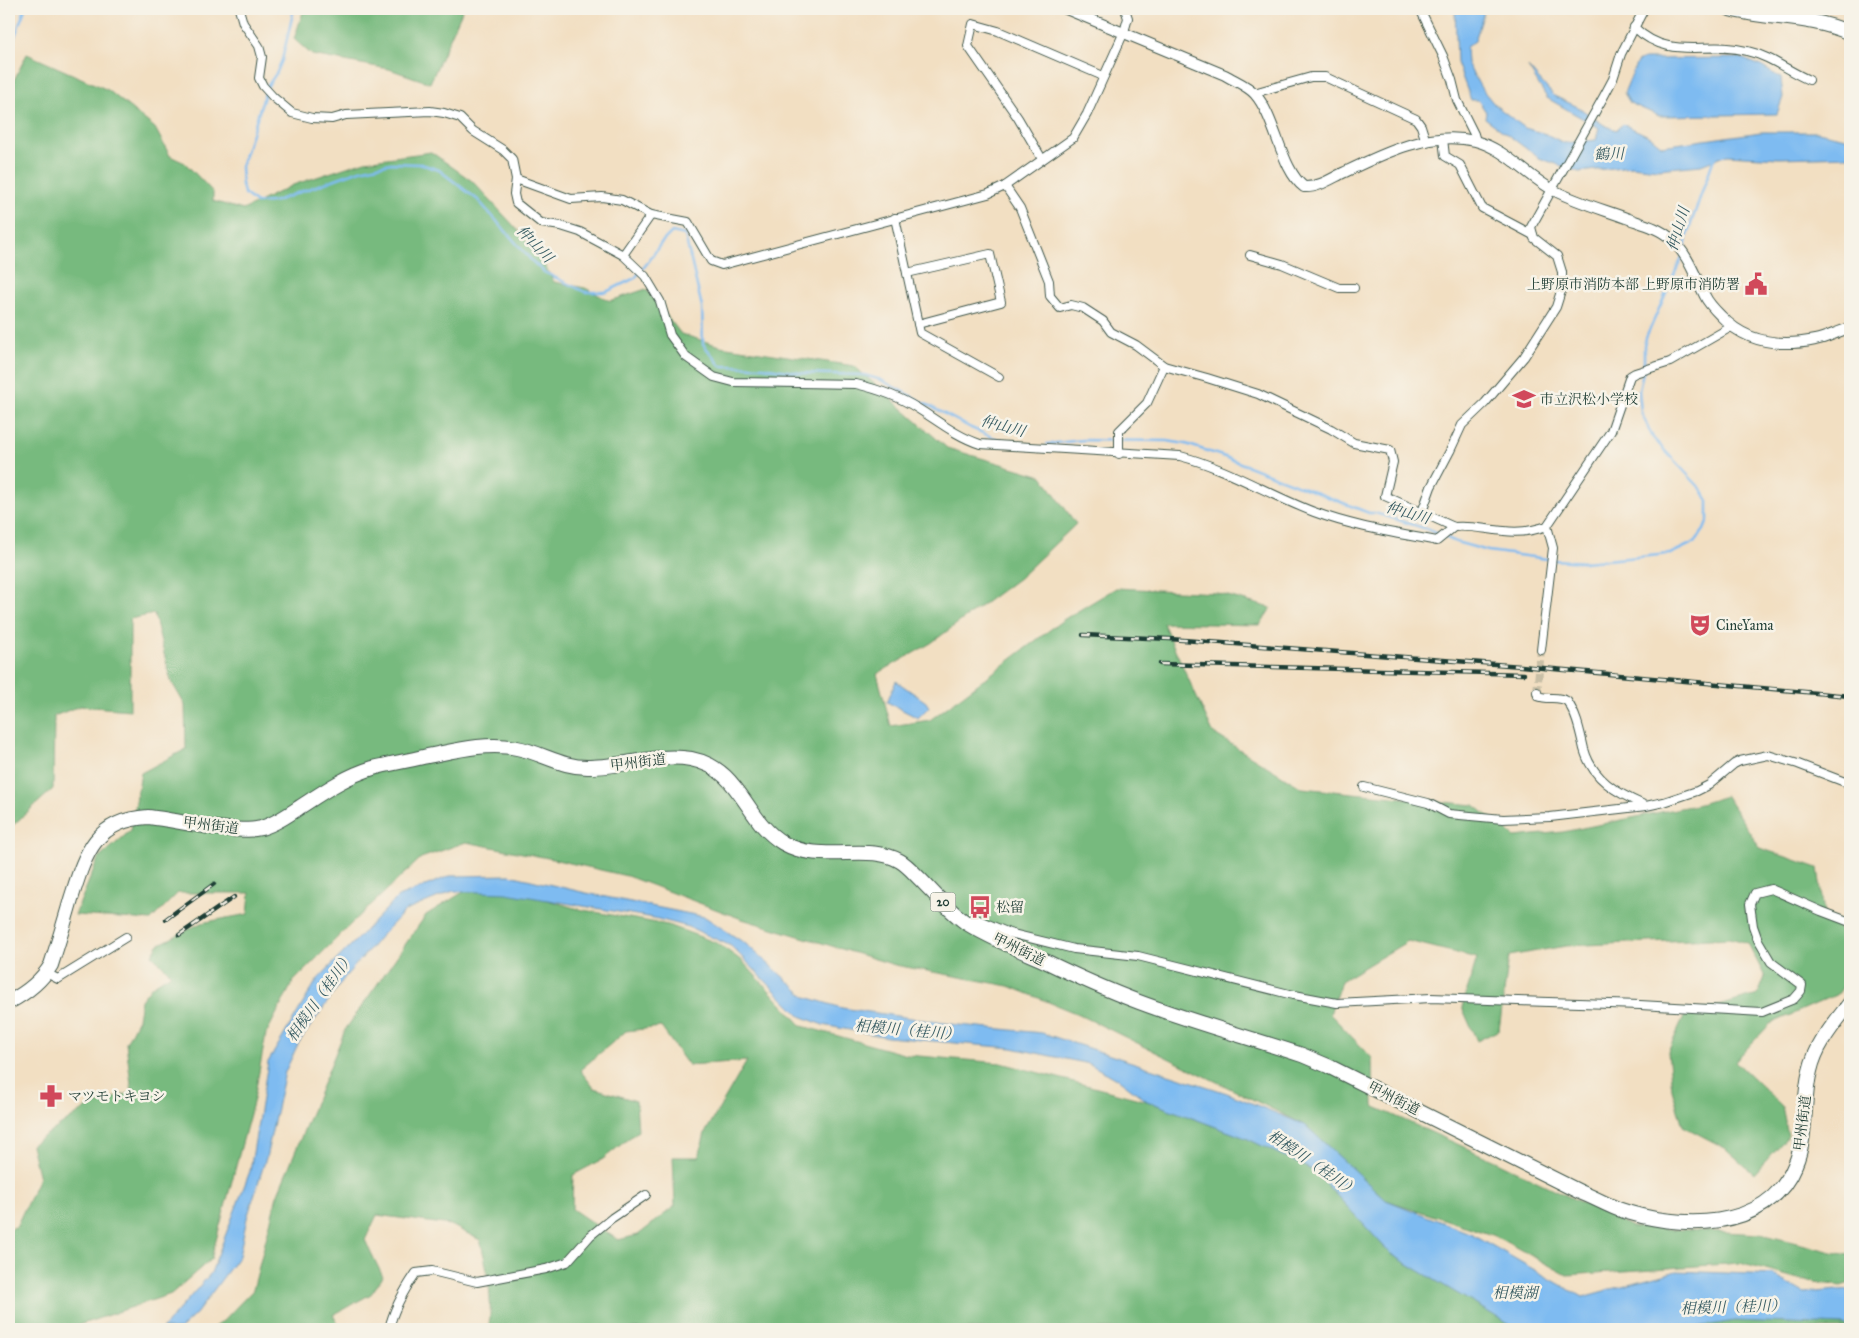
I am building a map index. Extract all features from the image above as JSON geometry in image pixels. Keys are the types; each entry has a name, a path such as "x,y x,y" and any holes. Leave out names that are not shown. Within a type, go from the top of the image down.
{"highway":[{"path":"1730,9 1818,22 1850,33"},
{"name":"甲州街道","path":"9,1002 25,993 46,973 51,965 86,855 100,836 120,822 133,818 148,817 235,830 263,828 280,820 335,785 371,769 470,747 490,746 522,749 560,764 577,767 592,768 658,758 694,760 719,771 733,783 761,824 780,841 798,850 818,854 876,853 900,861 910,868 951,910 966,922 1005,943 1104,988 1142,1003 1302,1055 1328,1066 1580,1192 1618,1209 1670,1221 1699,1222 1725,1220 1761,1207 1782,1189 1795,1165 1802,1145 1807,1087 1813,1059 1824,1038 1850,1003"}],"street":[{"path":"239,9 243,23 259,46 262,57 259,78 263,86 272,97 292,113 332,119 346,115 391,112 444,112 460,118 473,130 503,150 512,159 516,179 514,194 516,203 542,224 561,226 580,232 623,255 645,276 660,301 670,335 686,357 714,377 733,382 856,384 875,388 915,406 954,433 980,444 1119,454 1169,455 1201,462 1312,511 1340,521 1437,541 1454,527 1461,526 1506,532 1525,532 1547,526 1611,431 1630,376 1670,362 1731,327"},
{"path":"1066,9 1225,75 1254,93 1265,108 1294,176 1304,187 1317,186 1378,156 1426,142 1455,138 1476,141 1503,154 1553,190 1656,229 1672,239 1690,263 1706,298 1731,327 1752,338 1769,343 1786,344 1815,340 1850,328"},
{"path":"516,179 571,198 602,197 622,200 651,215 688,222 711,261 722,265 988,194 1005,186 1073,138 1087,114 1124,32 1128,18 1125,9"},
{"path":"1420,9 1442,56 1452,80 1457,100 1476,141"},
{"path":"1422,512 1430,487 1450,452 1462,425 1524,357 1556,307 1562,288 1562,272 1557,256 1534,238 1531,227 1613,79 1621,54 1644,9"},
{"path":"1042,159 1018,118 968,46 974,24 998,31 1103,76"},
{"path":"1634,27 1644,36 1670,48 1745,50 1777,62 1793,73 1809,80"},
{"path":"1254,93 1311,77 1326,77 1416,119 1421,126 1426,142"},
{"path":"1443,139 1446,156 1460,165 1482,208 1533,235"},
{"path":"1005,186 1020,208 1049,281 1050,296 1060,308 1071,305 1083,308 1104,321 1112,332 1136,345 1164,366 1258,394 1331,429 1354,443 1390,450 1393,462 1385,496 1454,527"},
{"path":"623,255 651,215"},
{"path":"895,218 920,333 999,377"},
{"path":"907,273 990,254 1001,302 918,324"},
{"path":"1250,255 1282,264 1339,288 1354,288"},
{"path":"1119,454 1119,431 1147,403 1164,366"},
{"path":"1541,650 1554,548 1547,526"},
{"path":"1537,692 1538,696 1542,698 1556,698 1567,701 1578,724 1588,759 1593,769 1613,790 1646,806"},
{"path":"1364,787 1428,803 1449,814 1503,819 1550,817 1646,806 1697,791 1709,785 1734,764 1768,755 1798,764 1850,784"},
{"path":"966,922 974,918 1010,933 1074,948 1138,956 1290,994 1337,1003 1431,998 1640,1004 1762,1012 1794,998 1801,991 1802,985 1771,962 1758,940 1753,926 1750,904 1755,893 1771,889 1850,922"},
{"path":"46,973 58,979 126,937"},
{"path":"388,1329 391,1318 408,1284 416,1273 432,1271 477,1282 546,1269 567,1262 597,1230 646,1196"}],"green space":[{"path":"304,9 463,9 430,83 389,69 312,55 294,39"},
{"path":"27,54 108,90 155,128 170,156 185,163 213,192 213,201 243,210 293,185 365,161 431,152 472,181 515,227 541,259 554,282 585,288 610,301 646,289 681,334 720,346 854,366 947,448 1042,476 1076,524 1019,578 931,643 877,674 891,726 930,720 1063,620 1116,588 1217,593 1271,608 1260,625 1163,623 1213,733 1302,788 1474,805 1515,837 1563,832 1700,804 1726,796 1760,848 1818,868 1824,914 1850,941 1850,976 1838,994 1770,1024 1735,1061 1782,1106 1788,1136 1754,1174 1725,1148 1683,1126 1672,1089 1668,1052 1685,1015 1758,995 1765,977 1748,943 1730,938 1566,946 1509,956 1499,1030 1477,1041 1462,1007 1477,958 1408,941 1341,981 1330,1014 1372,1058 1373,1106 1495,1161 1632,1227 1761,1234 1850,1255 1850,1283 1841,1286 1802,1280 1740,1263 1567,1275 1495,1236 1386,1200 1305,1125 1078,1014 1009,986 895,965 742,919 627,876 466,842 421,858 293,982 266,1034 254,1099 211,1259 171,1294 67,1329 9,1329 9,1229 16,1227 39,1178 31,1145 88,1107 132,1092 126,1043 138,1019 141,1000 152,986 171,974 152,955 158,945 201,923 248,914 250,893 178,893 151,920 75,915 98,859 131,830 141,773 186,749 185,705 171,681 154,614 130,619 130,710 80,706 54,716 53,789 9,827 9,90"},
{"path":"507,888 578,909 668,925 717,943 742,961 802,1026 907,1055 1001,1063 1147,1101 1248,1139 1314,1171 1391,1254 1517,1329 488,1329 490,1320 489,1285 480,1240 451,1225 377,1215 365,1240 383,1277 371,1294 333,1315 341,1329 211,1329 223,1321 253,1290 277,1196 345,1030 426,915 465,891","holes":["661,1027 688,1065 747,1061 705,1133 699,1157 673,1157 675,1206 638,1235 618,1240 572,1209 573,1175 603,1159 638,1131 636,1101 594,1088 580,1070 626,1031"]},
{"path":"1735,1321 1844,1325 1850,1329 1685,1329"}],"water":[{"name":"鶴川","path":"1455,9 1483,9 1484,12 1475,41 1466,47 1467,63 1481,88 1495,105 1525,128 1546,134 1564,143 1596,140 1599,128 1547,98 1528,67 1554,96 1578,107 1604,125 1616,130 1623,124 1651,137 1662,146 1761,132 1818,132 1850,139 1850,156 1779,158 1727,155 1701,165 1658,169 1631,166 1579,172 1539,158 1485,118 1486,112 1478,100 1471,100 1457,63"},
{"path":"1741,58 1759,65 1781,78 1783,97 1777,114 1659,116 1630,103 1624,93 1637,62 1644,59"},
{"path":"896,681 926,702 929,707 918,718 887,702"},
{"name":"相模湖","path":"510,875 586,893 705,917 746,944 806,997 842,1008 959,1025 1042,1033 1227,1093 1305,1125 1386,1200 1472,1234 1582,1297 1677,1271 1773,1275 1804,1293 1850,1289 1850,1328 1844,1325 1735,1321 1685,1329 1517,1329 1391,1254 1314,1171 1248,1139 1147,1101 1117,1078 1090,1064 1012,1048 887,1037 823,1025 800,1016 731,946 689,927 654,918 506,893 453,891 405,911 345,977 298,1044 285,1072 266,1158 247,1218 239,1256 196,1314 180,1329 162,1329 211,1273 250,1171 268,1062 317,980 398,897 450,876"}],"waterway":[{"name":"仲山川","path":"9,52 25,9"},
{"name":"仲山川","path":"294,9 282,60 267,87 241,167 244,193 256,203 273,202 360,170 391,163 421,164 439,170 478,200 544,272 585,292 606,292 635,278 661,243 672,232 685,235 702,307 703,344 721,366 763,367 800,373 864,375 881,380 971,428 999,440 1015,443"},
{"name":"仲山川","path":"1685,250 1687,235 1714,158"},
{"name":"仲山川","path":"1047,444 1082,440 1167,441 1186,444 1225,457 1369,513 1375,513 1427,529 1456,542 1488,551 1584,562 1670,554 1695,542 1704,530 1708,520 1708,501 1702,490 1653,438 1641,412 1639,391 1644,367 1644,345 1646,338 1682,257"}],"tunnel":[{"path":"1537,692 1541,650"}],"railway":[{"path":"1083,635 1170,639 1521,666 1850,696"},
{"path":"1160,664 1524,674"},
{"path":"166,919 214,884"},
{"path":"179,935 234,897"}],"place":[{"name":"上野原市消防本部 上野原市消防署","path":"1756,284"},
{"name":"市立沢松小学校","path":"1524,399"},
{"name":"CineYama","path":"1700,625"},
{"name":"松留","path":"980,907"},
{"name":"マツモトキヨシ","path":"51,1096"}],"water label":[{"name":"相模川（桂川）","path":"320,997"},
{"name":"相模川（桂川）","path":"907,1030"},
{"name":"相模川（桂川）","path":"1313,1163"},
{"name":"相模川（桂川）","path":"1733,1307"}]}
